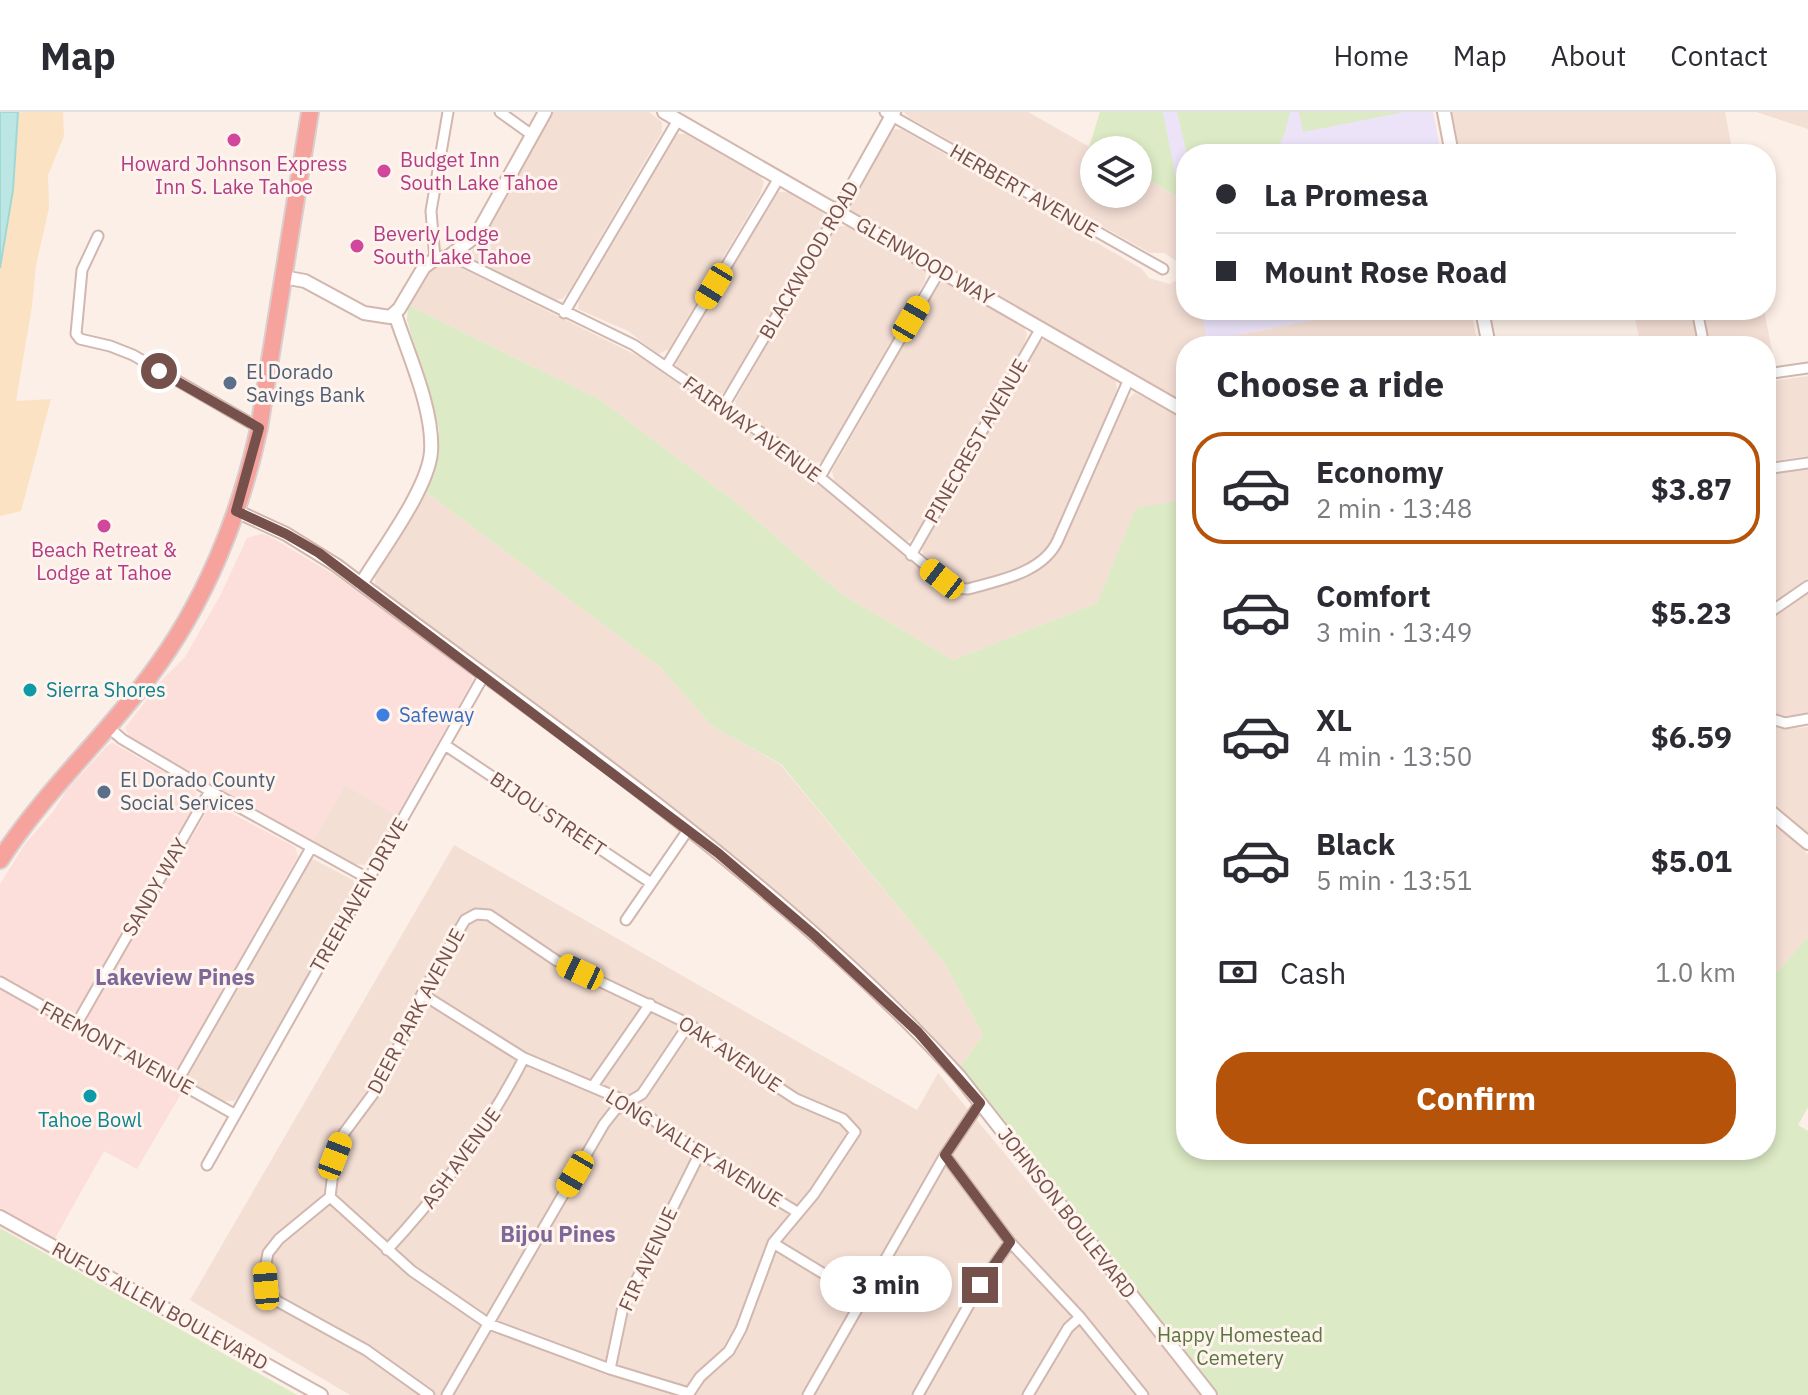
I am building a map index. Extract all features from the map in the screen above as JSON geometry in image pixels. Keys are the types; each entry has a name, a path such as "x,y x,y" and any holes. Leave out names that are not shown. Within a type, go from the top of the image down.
{"highway":[{"path":"0,860 36,807 151,675 183,626 236,511 259,428 310,112"}],"street":[{"path":"441,258 431,211 448,112"},
{"path":"500,112 532,135"},
{"path":"283,277 305,281 373,316 385,318 395,314 424,267 476,236 545,112"},
{"name":"GLENWOOD WAY","path":"664,112 1176,406"},
{"path":"1444,112 1450,144"},
{"name":"BLACKWOOD ROAD","path":"723,407 838,212 890,113"},
{"name":"HERBERT AVENUE","path":"890,113 1163,269"},
{"path":"564,313 678,120"},
{"path":"666,367 779,178"},
{"path":"98,236 82,270 76,334 80,339 133,355 259,428"},
{"name":"FAIRWAY AVENUE","path":"441,258 456,258 621,338 792,454 911,555 960,590 1026,571 1049,556 1129,379"},
{"path":"820,477 940,270"},
{"path":"361,584 423,480 431,452 428,420 395,314"},
{"name":"PINECREST AVENUE","path":"911,555 1041,328"},
{"path":"1776,373 1808,368"},
{"path":"1776,468 1808,463"},
{"name":"JOHNSON BOULEVARD","path":"236,511 300,542 361,584 688,830 814,935 918,1032 980,1103 1210,1395"},
{"path":"1776,608 1808,586"},
{"name":"TREEHAVEN DRIVE","path":"207,1165 484,675"},
{"path":"1776,720 1785,723 1808,719"},
{"path":"107,726 122,739 210,791 369,879"},
{"name":"BIJOU STREET","path":"445,745 651,883"},
{"name":"SANDY WAY","path":"76,1025 210,791"},
{"path":"1776,816 1808,843"},
{"path":"626,920 688,830"},
{"path":"177,1082 311,848"},
{"name":"DEER PARK AVENUE","path":"330,1197 335,1156 344,1133 391,1063 422,994 465,920 476,914"},
{"name":"OAK AVENUE","path":"476,914 489,915 557,961 689,1024 796,1099 843,1119 855,1132 814,1194 797,1212"},
{"name":"FREMONT AVENUE","path":"0,982 234,1114"},
{"name":"LONG VALLEY AVENUE","path":"422,994 524,1058 628,1102 700,1153 797,1212"},
{"path":"593,1086 650,1004"},
{"path":"447,1395 604,1124 615,1110 642,1094 689,1024"},
{"name":"ASH AVENUE","path":"387,1250 423,1212 460,1165 486,1128 524,1058"},
{"path":"808,1395 945,1155 980,1103"},
{"name":"FIR AVENUE","path":"610,1369 623,1307 700,1153"},
{"path":"945,1155 1010,1242 1080,1317 1143,1395"},
{"path":"429,1395 366,1350 277,1301 266,1286 268,1253 279,1239 330,1197 412,1271 489,1324 688,1394 700,1377 729,1351 741,1329 773,1243 797,1212"},
{"name":"RUFUS ALLEN BOULEVARD","path":"0,1217 321,1395"},
{"path":"918,1395 949,1336 1010,1242"},
{"path":"773,1243 862,1297"},
{"path":"1028,1395 1068,1328 1080,1317"}],"shaded area":[{"path":"551,112 649,112 662,122 662,132 568,293 562,299 554,300 474,261 470,254 492,222"},
{"path":"904,112 1028,112 1080,141 1080,208 1152,208 1152,182 1176,196 1176,262 1164,253 1150,253"},
{"path":"1163,112 1433,112 1439,144 1176,144 1176,179"},
{"path":"1452,112 1725,112 1731,144 1458,144"},
{"path":"1756,112 1808,112 1808,129"},
{"path":"903,130 1142,269 1149,278 1170,284 1176,281 1176,320 1203,320 1207,336 1176,336 1176,400 851,214 849,202 890,131"},
{"path":"678,134 686,134 760,176 764,182 760,195 669,349 658,354 628,331 578,309 579,301"},
{"path":"777,192 789,192 822,212 825,217 823,224 728,389 720,395 713,395 677,368 676,363"},
{"path":"838,226 850,226 922,266 926,273 925,281 826,455 821,462 813,463 747,415 735,401 830,234"},
{"path":"453,264 644,359 789,458 948,592 960,595 977,593 1031,573 1057,554 1123,403 1135,393 1176,414 1176,501 1136,509 1097,603 953,660 840,593 739,505 599,399 408,305 424,276 433,267"},
{"path":"942,282 1024,327 1027,335 916,536 908,541 902,540 835,483 832,471"},
{"path":"1203,320 1313,320 1232,336 1206,336"},
{"path":"1313,320 1473,320 1476,336 1233,336"},
{"path":"1635,320 1693,320 1695,336 1639,336"},
{"path":"1704,320 1766,320 1769,336 1706,336"},
{"path":"1045,339 1115,379 1117,389 1113,403 1054,540 1045,551 1031,562 971,584 958,583 923,556 922,547 1040,342"},
{"path":"1808,376 1808,456 1776,461 1776,381"},
{"path":"1808,469 1808,578 1776,601 1776,474"},
{"path":"426,492 660,667 712,726 780,764 945,964 983,1035 960,1067 903,1008 785,902 533,701 380,589 375,583 375,576"},
{"path":"261,534 333,574 469,672 473,680 397,815 345,785 312,843 129,736 125,728 163,679 185,657 220,596 247,538"},
{"path":"1808,593 1808,713 1784,716 1776,713 1776,615"},
{"path":"1776,727 1808,727 1808,833 1776,808"},
{"path":"113,743 193,789 196,803 78,1010 71,1015 0,977 0,884 25,844 53,812 66,791"},
{"path":"345,785 397,815 366,865 349,864 312,843"},
{"path":"212,803 295,847 298,856 180,1066 171,1072 92,1029 87,1020"},
{"path":"1776,823 1808,855 1808,937 1777,972"},
{"path":"454,845 917,1110 938,1073 1204,1395 350,1395 190,1300"},
{"path":"313,859 353,880 356,890 239,1095 234,1101 222,1101 193,1084 188,1076 308,861"},
{"path":"0,989 182,1092 137,1169 104,1151 54,1240 0,1209"}],"green space":[{"path":"1100,112 1163,112 1176,178 1176,196 1152,182 1152,136 1092,136"},
{"path":"1177,112 1290,112 1280,144 1185,144"},
{"path":"1299,112 1404,112 1303,132"},
{"name":"Happy Homestead Cemetery","path":"408,305 599,399 739,505 840,593 953,660 1097,603 1136,508 1176,501 1176,1160 1776,1160 1776,971 1808,937 1808,1107 1798,1125 1808,1131 1808,1395 1215,1395 1013,1131 960,1067 983,1035 945,964 781,764 712,726 660,667 426,492 439,451 439,429 407,320"},
{"path":"0,1228 297,1395 0,1395"}],"sand":[{"path":"18,112 63,112 64,136 48,175 49,208 36,265 16,401 51,399 21,511 0,516 0,260"}],"water":[{"path":"0,112 18,112 13,190 0,268"}],"place":[{"name":"Howard Johnson Express Inn S. Lake Tahoe","path":"234,140"},
{"name":"Budget Inn South Lake Tahoe","path":"384,171"},
{"name":"Beverly Lodge South Lake Tahoe","path":"357,246"},
{"name":"El Dorado Savings Bank","path":"230,383"},
{"name":"Beach Retreat & Lodge at Tahoe","path":"104,526"},
{"name":"Sierra Shores","path":"30,690"},
{"name":"Safeway","path":"383,715"},
{"name":"El Dorado County Social Services","path":"104,792"},
{"name":"Tahoe Bowl","path":"90,1096"}],"district":[{"name":"Lakeview Pines","path":"175,977"},
{"name":"Bijou Pines","path":"558,1234"}],"route":[{"path":"159,371 259,428 236,511 319,553 688,830 814,935 918,1032 959,1076 980,1103 945,1155 1010,1242 980,1285"}]}
